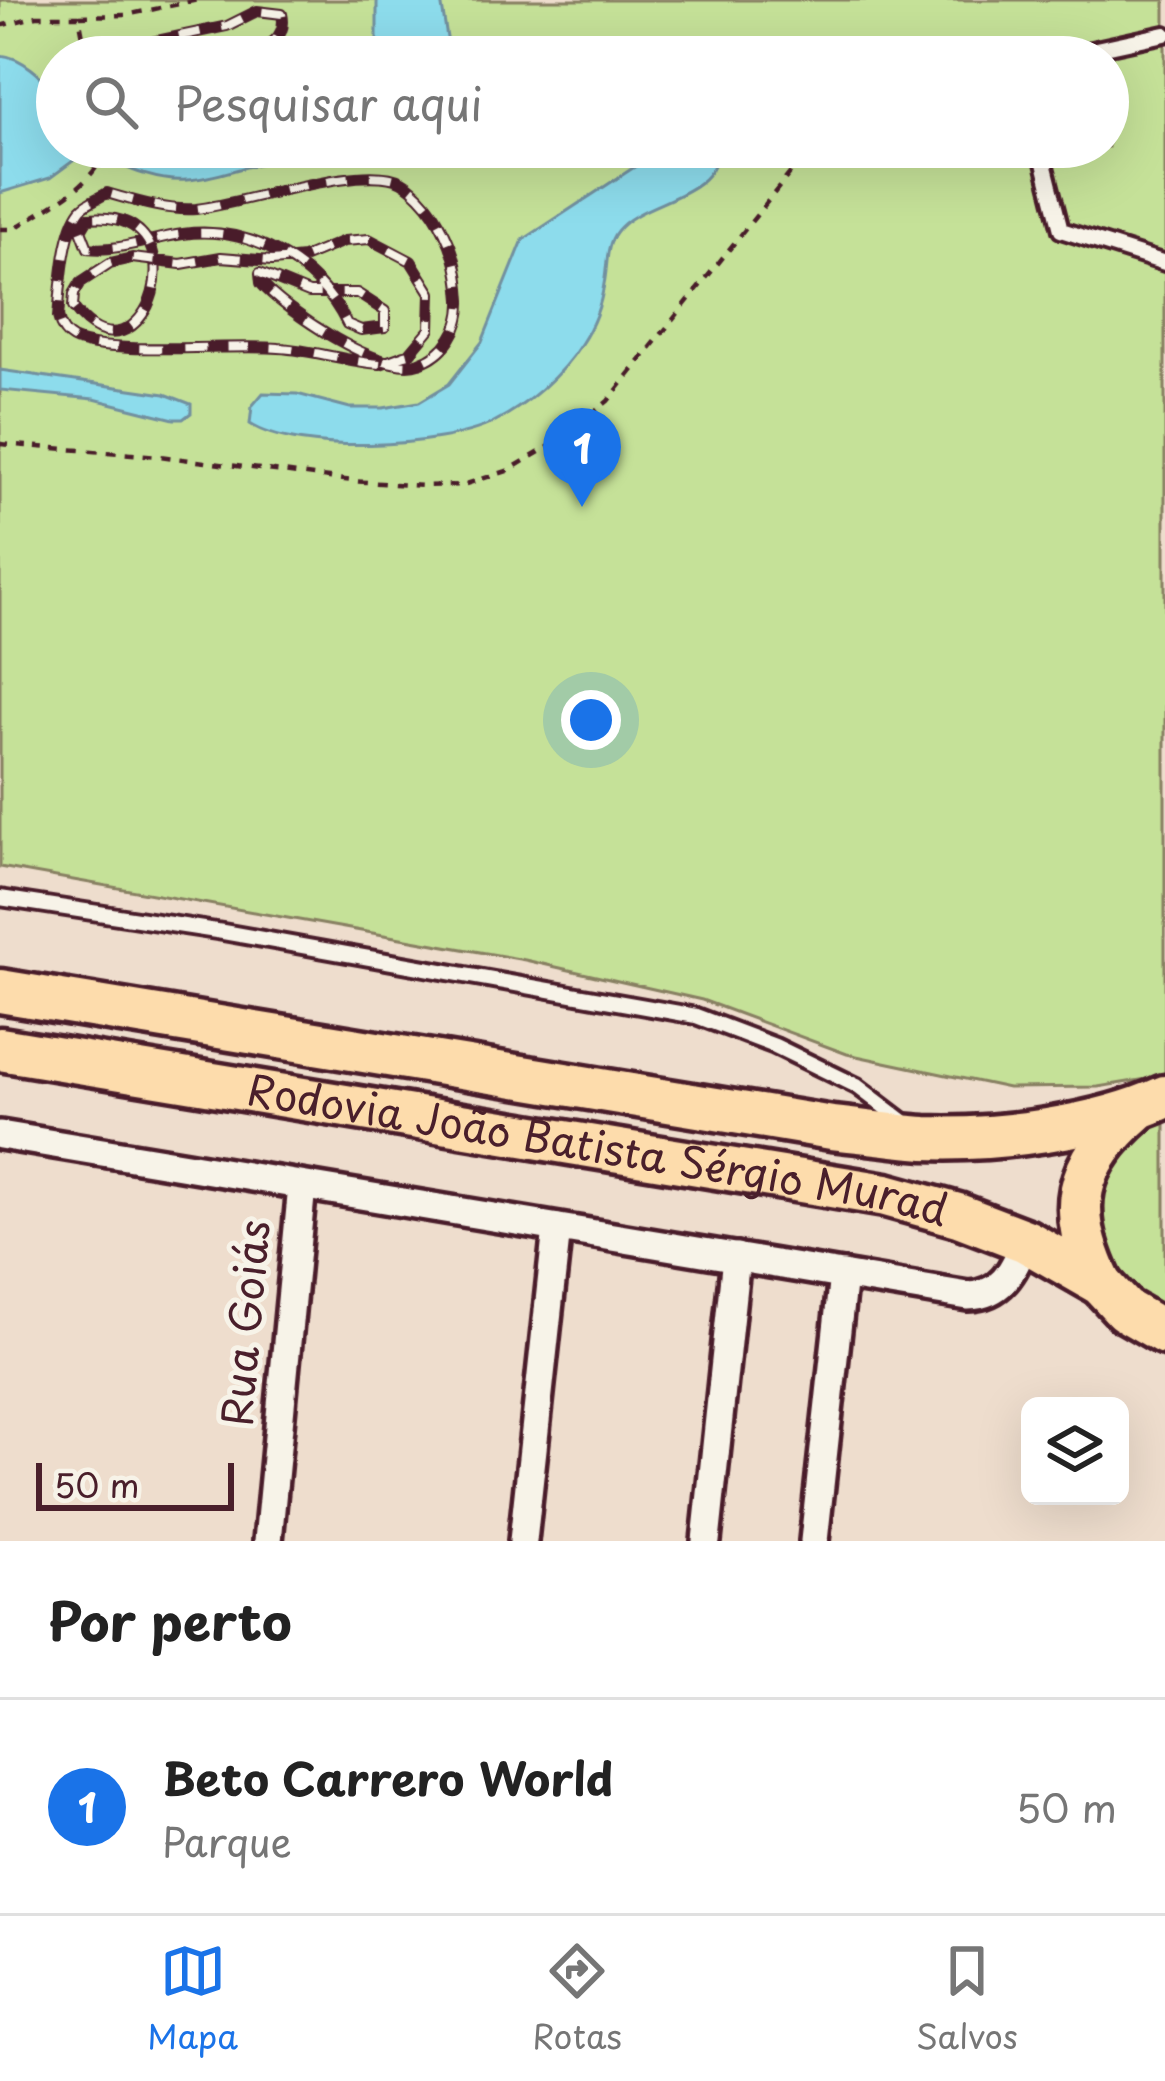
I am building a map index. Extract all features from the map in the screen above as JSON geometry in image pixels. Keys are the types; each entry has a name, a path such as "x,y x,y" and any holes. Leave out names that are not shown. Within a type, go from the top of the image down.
{"main road":[{"name":"Rodovia João Batista Sérgio Murad","path":"0,991 832,1128 925,1138 994,1135 1150,1104"},
{"name":"Rodovia João Batista Sérgio Murad","path":"0,1049 814,1181 958,1215 1026,1241 1101,1284 1125,1310 1164,1334"},
{"path":"1101,1284 1084,1248 1079,1209 1087,1170 1107,1136 1150,1104"}],"street":[{"path":"0,1136 968,1296 992,1292 1011,1272 1026,1241"},
{"name":"Rua Goiás","path":"268,1541 302,1186"},
{"path":"523,1541 556,1228"},
{"path":"706,1541 736,1257"},
{"path":"814,1541 843,1275"}],"lane":[{"path":"1129,42 1165,34"},
{"path":"1045,168 1060,230 1165,263"},
{"path":"0,898 223,932 696,1016 775,1046 857,1086 925,1138"}],"path":[{"path":"0,26 38,16 126,16 198,0"},
{"path":"79,16 83,36"},
{"path":"0,229 14,230 99,168"},
{"path":"0,444 159,456 424,486 463,485 508,471 557,442 608,400 795,168"}],"green space":[{"path":"0,0 1165,0 1165,1076 1098,1087 1008,1088 847,1054 702,1000 525,960 0,867"},
{"path":"1165,1117 1165,1311 1127,1287 1108,1262 1097,1202 1105,1172 1146,1126"}],"water":[{"path":"377,0 441,0 447,36 377,36"},
{"path":"0,55 36,73 36,168 64,168 50,178 0,193"},
{"path":"130,168 244,168 178,180"},
{"path":"633,168 712,168 693,188 628,220 617,231 599,307 573,356 542,389 492,423 440,438 370,444 301,440 250,424 252,406 263,393 297,394 350,408 383,408 419,402 449,384 482,342 523,240"},
{"path":"0,370 165,394 191,404 191,413 174,419 94,399 0,390"}],"railway":[{"path":"180,36 227,26 257,11 282,14 278,36"},
{"path":"380,364 279,348 113,347 73,339 58,317 64,261 75,219 84,207 107,193 162,207 196,209 333,180 384,177 402,182 440,224 454,255 460,288 461,310 450,339 419,363 403,365 382,360 359,351 290,309 261,283 260,273 309,293 357,293 385,311 385,327 361,330 347,324 334,302 318,283 299,266 278,253 256,242 208,233 183,234 159,238 147,241 135,244 111,248 88,248 81,230 88,218 125,222 147,240 155,266 152,293 141,317 122,331 99,330 73,307 81,282 110,263 132,258 181,264 221,257 272,261 303,258 344,241 369,239 411,261 431,293 430,329 409,354 405,355 380,364"}],"place":[{"name":"Beto Carrero World","path":"582,507"}]}
